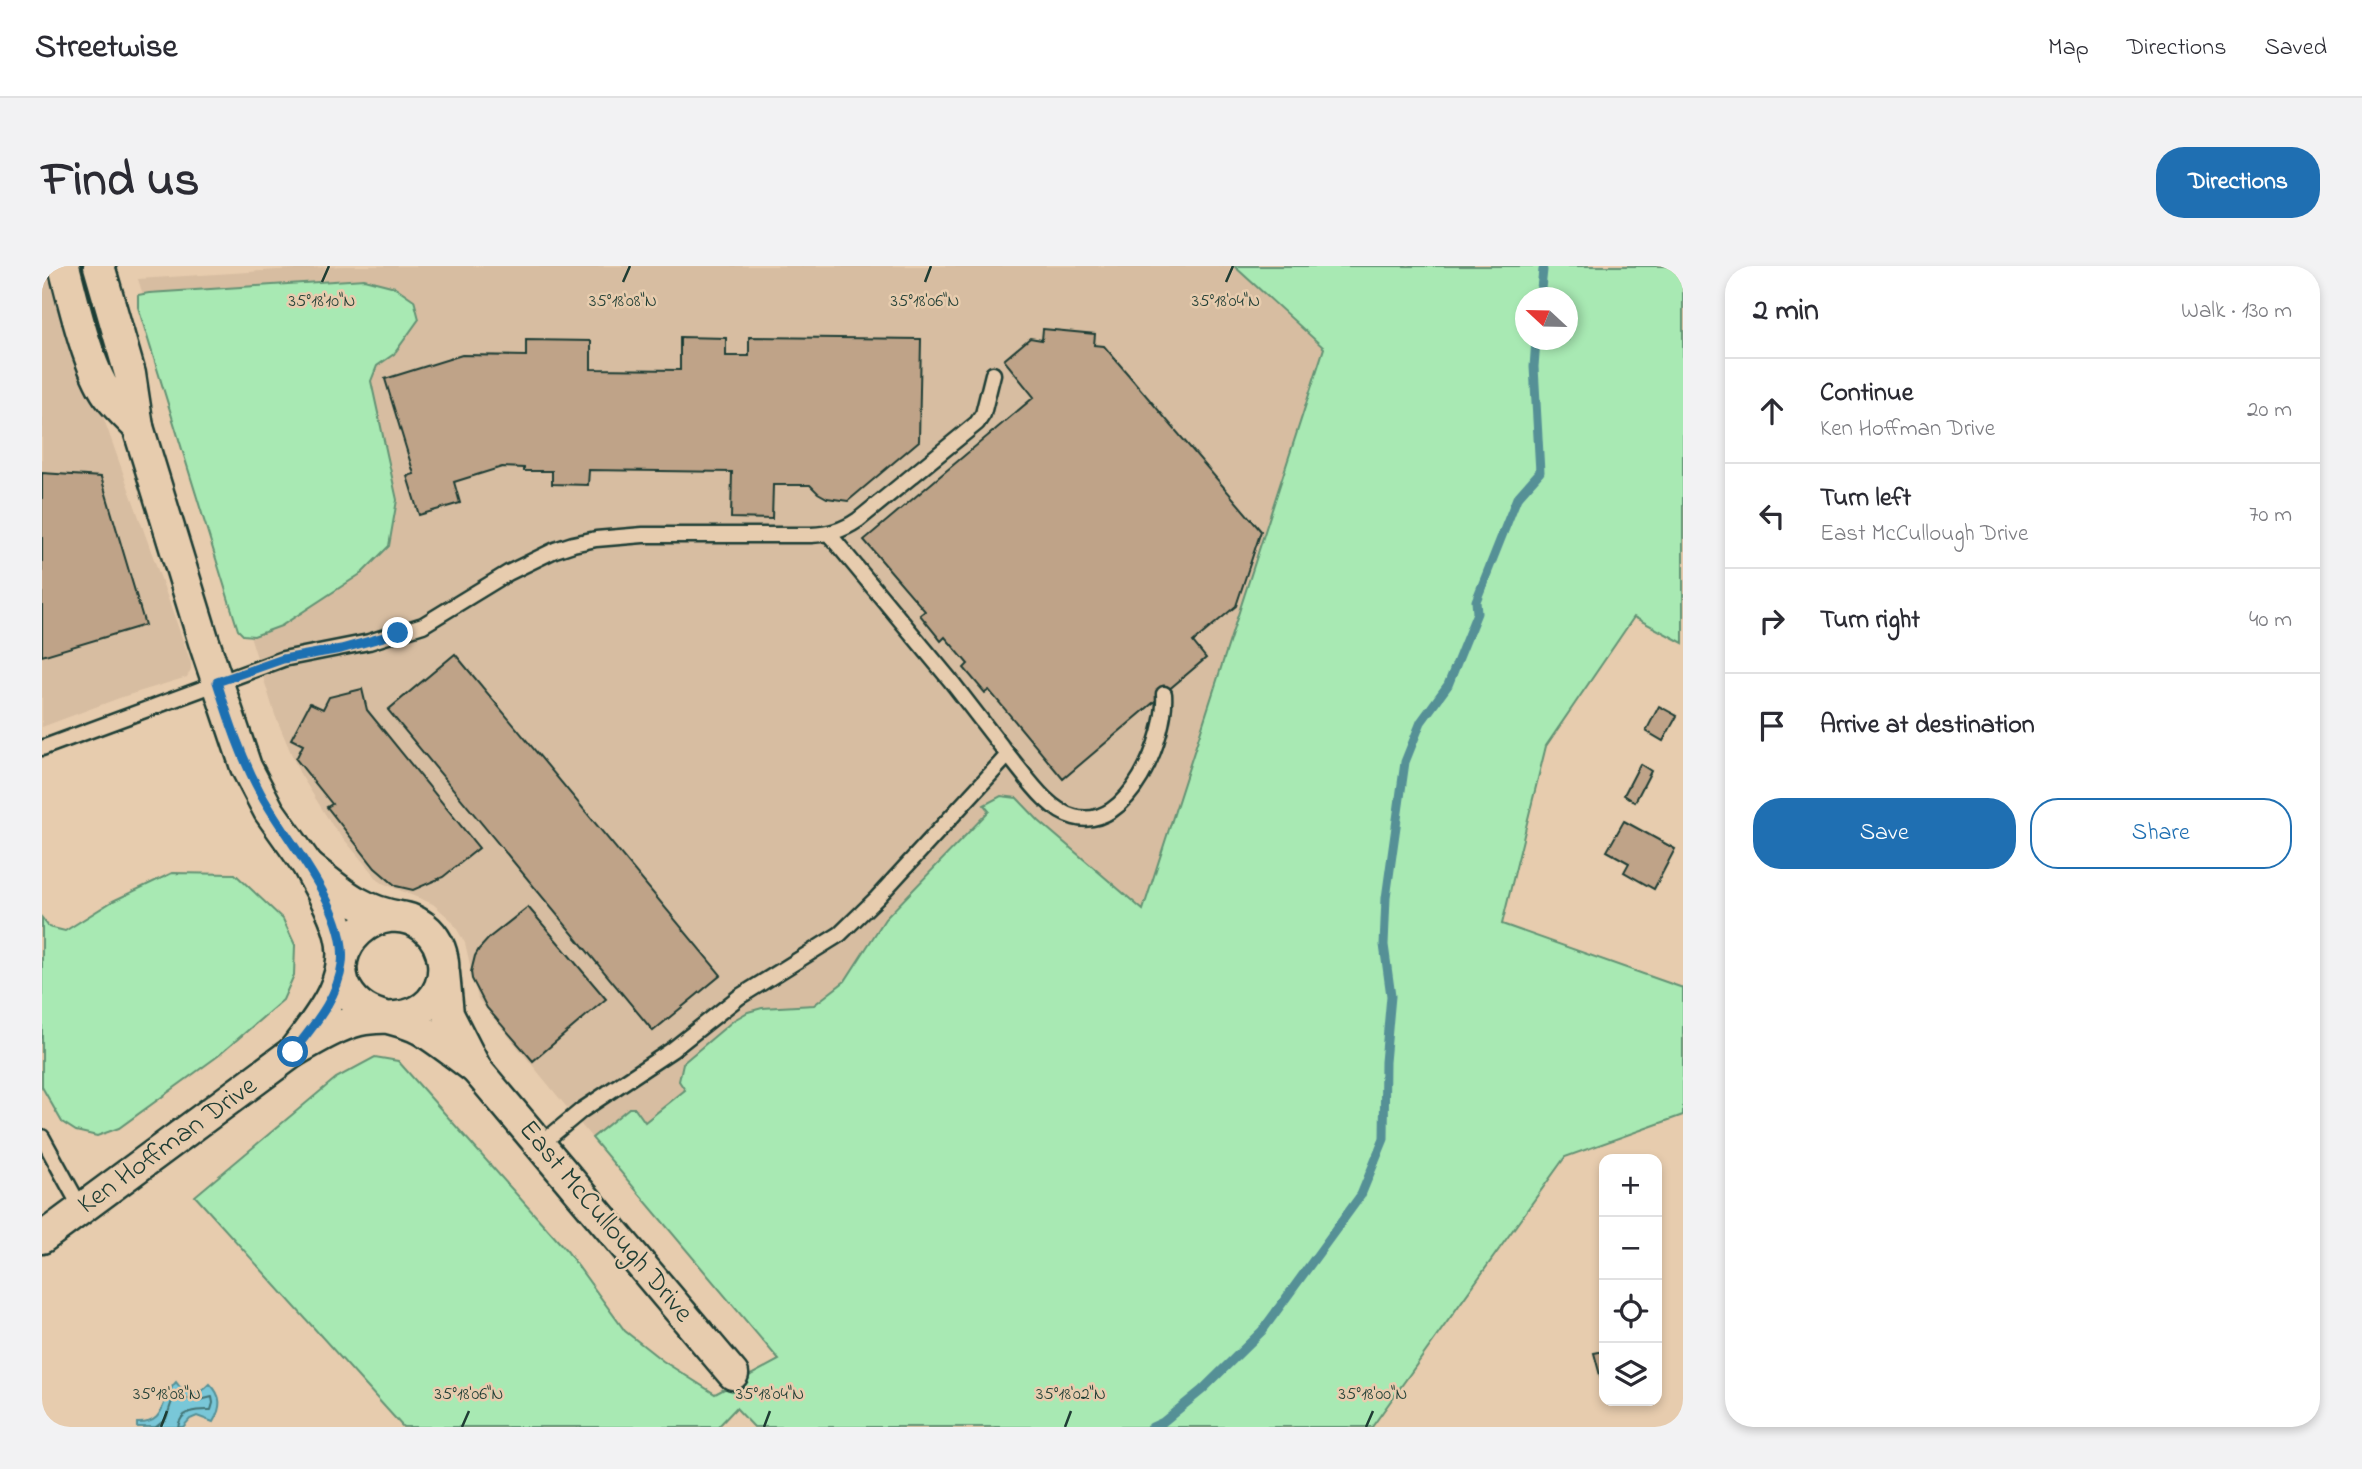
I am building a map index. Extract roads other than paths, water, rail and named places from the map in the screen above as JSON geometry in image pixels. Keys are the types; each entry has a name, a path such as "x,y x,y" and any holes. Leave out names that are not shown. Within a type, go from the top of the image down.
{"street":[{"name":"East McCullough Drive","path":"64,266 100,382 107,394 138,427"},
{"name":"East McCullough Drive","path":"99,266 130,374 138,427 217,682 246,766 270,811 308,866 335,919 342,943 346,988 355,1001 367,1011 419,1028 476,1069"},
{"name":"East McCullough Drive","path":"308,866 357,904 379,913 409,918 424,927 436,940 442,956 448,1014 476,1069 733,1374"},
{"path":"342,964 349,941 360,929 374,920 400,917"},
{"name":"Ken Hoffman Drive","path":"293,1052 325,1008 338,981 342,964"},
{"path":"390,1018 414,1014 428,1004 438,990 443,973"},
{"name":"Ken Hoffman Drive","path":"42,1238 293,1052 346,1024 373,1018 390,1018"}],"lane":[{"path":"42,748 283,659 369,642 423,625 508,573 573,544 643,535 829,534 844,529 977,423 983,414 993,374"},
{"path":"829,534 951,681 1008,755 1052,804 1072,817 1094,819 1115,808 1129,793 1154,753 1165,709 1164,694"},
{"path":"540,1145 582,1110 672,1050 739,997 840,934 877,898 1008,755"},
{"path":"42,1137 82,1210"}],"water":[{"path":"176,1382 192,1393 201,1391 210,1384 217,1393 219,1402 213,1422 197,1416 183,1427 137,1427 137,1423 147,1422 158,1415"}],"waterway":[{"path":"1541,287 1543,270"},
{"path":"1152,1427 1163,1422 1202,1390 1262,1331 1361,1195 1384,1139 1385,1062 1391,996 1384,945 1386,898 1405,762 1421,722 1448,685 1477,613 1476,601 1517,498 1540,472 1535,350"}]}
